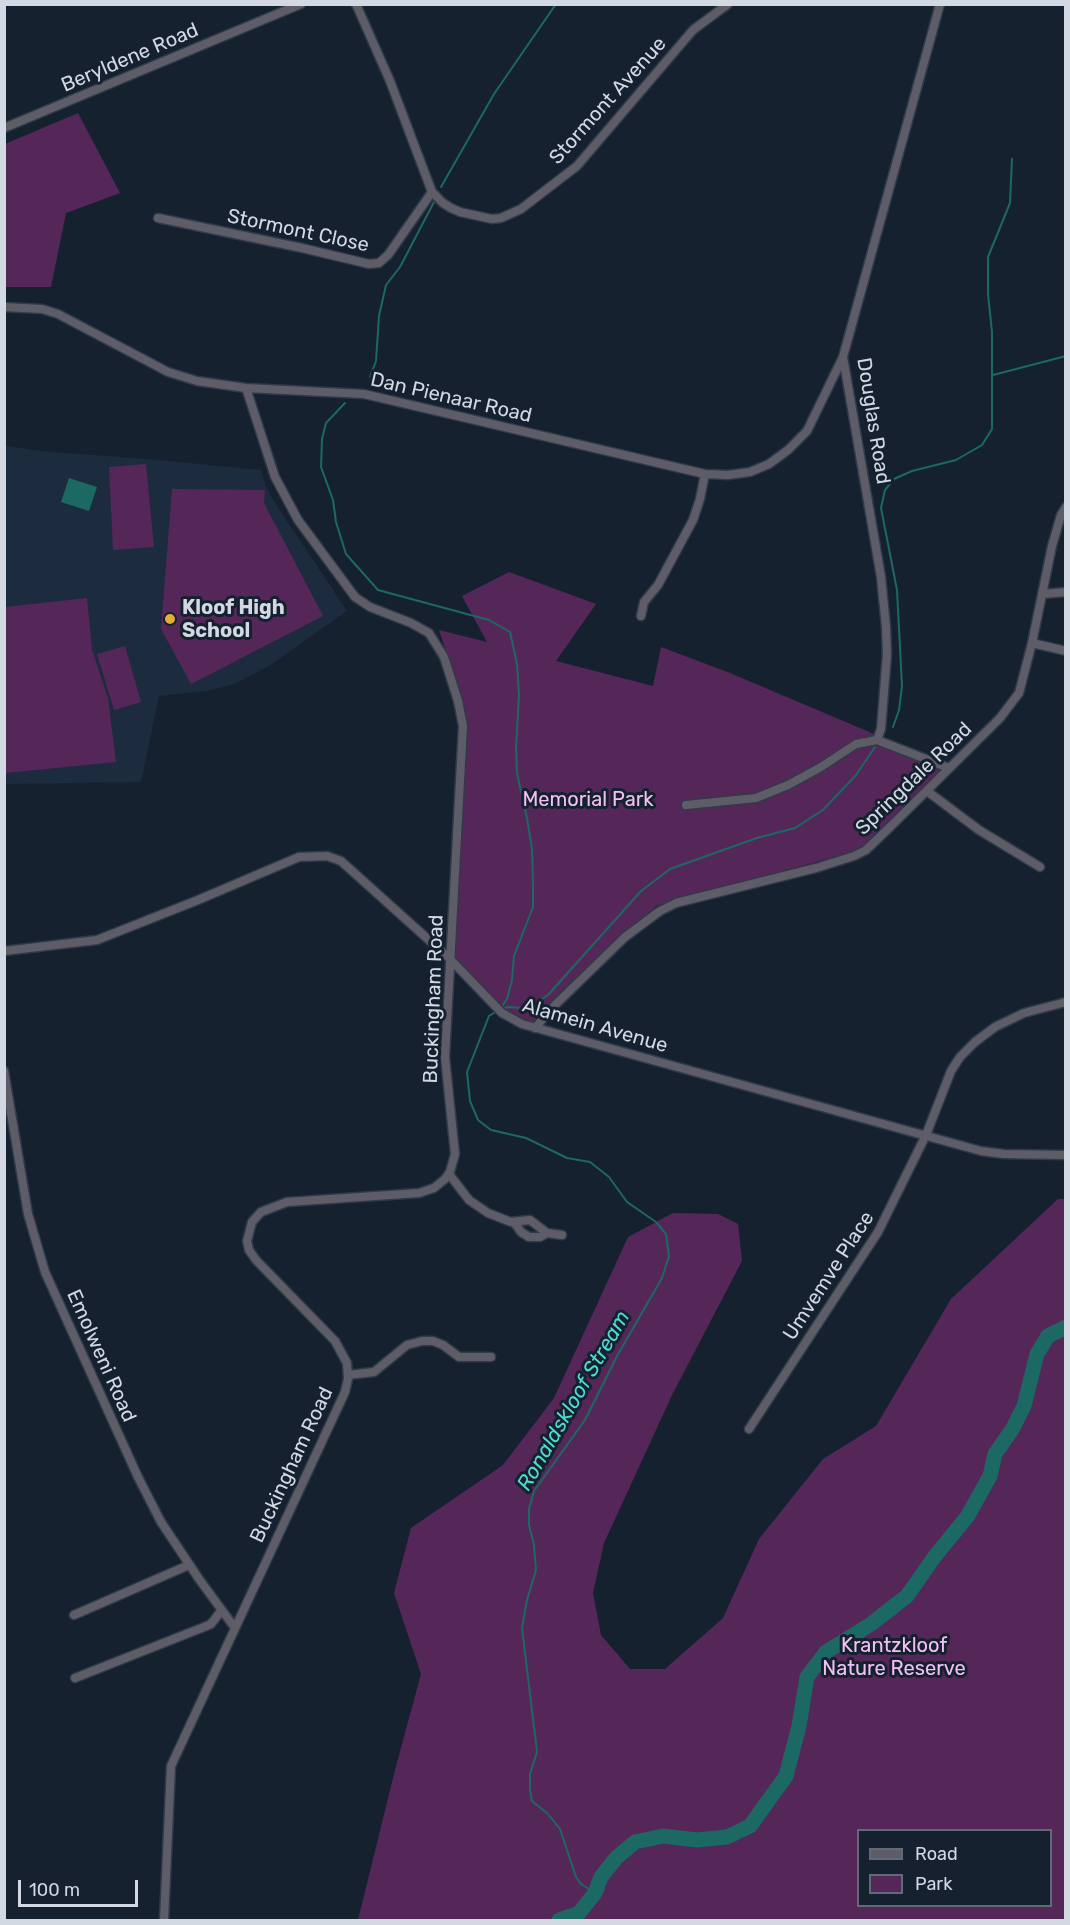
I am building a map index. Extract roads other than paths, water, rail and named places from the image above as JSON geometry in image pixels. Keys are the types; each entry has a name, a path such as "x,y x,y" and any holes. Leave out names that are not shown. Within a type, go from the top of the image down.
{"street":[{"name":"Beryldene Road","path":"4,128 301,4"},
{"path":"356,4 390,81 432,192"},
{"name":"Stormont Avenue","path":"432,192 451,208 474,216 501,218 521,209 577,166 693,30 728,4"},
{"name":"Douglas Road","path":"878,740 881,729 887,654 886,627 878,554 843,357 940,4"},
{"name":"Stormont Close","path":"158,218 369,264 379,263 388,255 432,192"},
{"name":"Dan Pienaar Road","path":"4,307 49,310 183,378 246,388 364,394 705,474 728,475 750,472 769,464 788,450 807,431 843,357"},
{"name":"Buckingham Road","path":"164,1920 171,1766 345,1392 348,1375 347,1363 335,1341 252,1256 247,1241 252,1222 261,1212 287,1202 419,1193 434,1188 448,1174 455,1154 445,1071 463,726 458,701 444,657 429,633 411,623 370,607 347,588 298,520 279,486 246,388"},
{"path":"641,616 644,602 658,585 693,520 705,474"},
{"name":"Springdale Road","path":"535,1028 553,1007 625,937 660,911 675,903 816,868 854,856 878,840 1000,718 1015,700 1022,686 1054,538 1065,507"},
{"path":"1042,594 1065,592"},
{"path":"1032,644 1065,651"},
{"path":"686,805 756,798 788,785 856,744 878,740 949,768"},
{"path":"927,791 979,830 1040,867"},
{"name":"Alamein Avenue","path":"4,951 97,940 198,900 281,863 312,855 327,856 341,861 450,959 499,1010 535,1028 981,1151 1004,1154 1065,1155"},
{"name":"Umvemve Place","path":"749,1429 878,1232 926,1135 951,1071 960,1057 995,1027 1024,1013 1065,1002"},
{"name":"Emolweni Road","path":"4,1071 28,1214 40,1260 138,1477 161,1522 235,1628"},
{"path":"448,1174 469,1200 502,1220 514,1222 531,1220 547,1233 562,1235"},
{"path":"514,1222 521,1232 529,1237 540,1237 547,1233"},
{"path":"348,1375 374,1372 407,1345 422,1341 433,1341 443,1345 459,1357 491,1356"},
{"path":"74,1615 189,1565"},
{"path":"75,1678 204,1628 211,1624 221,1611"}],"waterway":[{"name":"Ronaldskloof Stream","path":"441,187 494,94 556,4"},
{"path":"893,727 899,710 902,686 897,590 881,508 885,490 894,479 912,471 956,460 982,445 992,429 992,332 988,294 988,257 1010,203 1012,159"},
{"name":"Ronaldskloof Stream","path":"370,377 376,361 379,316 386,285 400,267 434,202"},
{"path":"993,375 1066,356"},
{"name":"Ronaldskloof Stream","path":"345,403 326,423 322,439 321,467 333,500 336,522 346,554 378,590 489,620 510,632 517,664 519,695 517,773 532,849 533,907 514,956 512,980 507,999 501,1008"},
{"path":"500,1009 521,1008 536,1003 548,995 641,891 670,869 757,838 795,828 823,810 856,775 875,747"},
{"name":"Ronaldskloof Stream","path":"497,1011 489,1016 467,1072 470,1101 478,1120 491,1130 526,1138 567,1158 590,1162 609,1177 627,1202 656,1222 666,1234 669,1256 662,1278 617,1356 585,1420 534,1491 529,1509 529,1525 534,1545 536,1570 522,1628 537,1752 530,1774 530,1790 532,1801 548,1814 560,1829 576,1877 581,1884 595,1893"},
{"path":"559,1920 579,1913 595,1893 601,1877 616,1858 635,1842 663,1836 697,1840 727,1837 750,1826 786,1776 799,1726 807,1677 826,1652 871,1624 907,1596 935,1556 967,1517 990,1476 995,1454 1013,1428 1024,1406 1037,1354 1048,1336 1066,1327"}],"place":[{"name":"Kloof High School","path":"170,619"}],"park label":[{"name":"Memorial Park","path":"588,800"},
{"name":"Krantzkloof Nature Reserve","path":"894,1658"}]}
